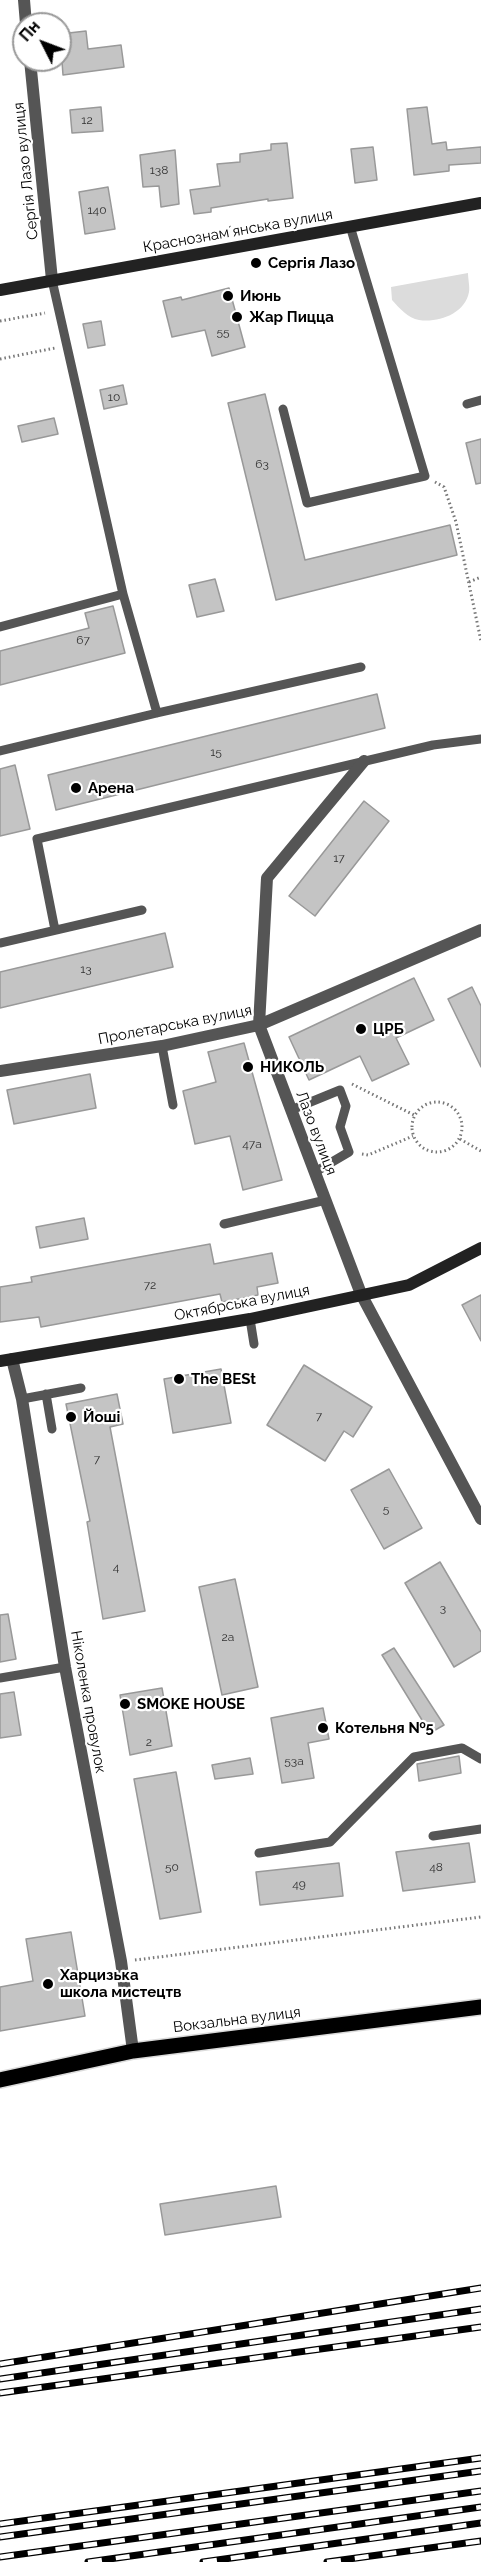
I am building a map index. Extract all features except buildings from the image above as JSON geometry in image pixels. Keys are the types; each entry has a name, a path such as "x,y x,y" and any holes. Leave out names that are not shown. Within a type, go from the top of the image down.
{"main road":[{"name":"Вокзальна вулиця","path":"0,2080 133,2051 481,2007"}],"street":[{"name":"Сергія Лазо вулиця","path":"31,72 52,280"},
{"name":"Краснознамʼянська вулиця","path":"0,290 481,203"},
{"name":"Лазо вулиця","path":"364,761 267,878 258,1025 361,1294 481,1519"},
{"name":"Пролетарська вулиця","path":"1,1070 162,1046 258,1025 481,930"},
{"name":"Октябрська вулиця","path":"6,1360 250,1319 409,1285 481,1248"},
{"name":"Ніколенка провулок","path":"6,1360 22,1399 65,1666 121,1961 133,2051"}],"lane":[{"path":"284,409 307,503 425,476 350,226"},
{"path":"52,280 65,346 123,594 157,713"},
{"path":"466,404 481,400"},
{"path":"0,627 123,594"},
{"path":"0,752 157,713 361,667"},
{"path":"55,930 37,839 433,745 481,739"},
{"path":"0,943 142,910"},
{"path":"162,1046 173,1105"},
{"path":"291,1110 340,1090 346,1106 340,1127 349,1152 315,1172"},
{"path":"224,1224 326,1200"},
{"path":"250,1319 254,1344"},
{"path":"22,1399 81,1388"},
{"path":"46,1394 52,1430"},
{"path":"0,1678 65,1666"},
{"path":"259,1853 330,1842 414,1757 462,1748 481,1759"},
{"path":"433,1836 481,1829"}],"path":[{"path":"0,321 58,310"},
{"path":"0,359 65,346"},
{"path":"425,476 444,487 456,522 481,641"},
{"path":"470,582 481,578"},
{"path":"340,1090 352,1084 414,1115"},
{"path":"437,1102 447,1104 461,1119 460,1139 451,1148 441,1151 423,1147 413,1136 414,1115 421,1107 429,1104 437,1102"},
{"path":"349,1152 368,1155 413,1136"},
{"path":"460,1139 481,1151"},
{"path":"121,1961 481,1917"}],"shaded area":[{"path":"468,273 469,290 466,300 456,311 442,318 426,321 415,319 392,300 391,287"}],"railway":[{"path":"0,2364 481,2288"},
{"path":"0,2379 481,2309"},
{"path":"0,2393 481,2327"},
{"path":"0,2524 481,2458"},
{"path":"0,2537 481,2471"},
{"path":"0,2557 481,2491"},
{"path":"88,2562 481,2507"},
{"path":"203,2562 481,2523"},
{"path":"327,2562 481,2541"}],"place":[{"name":"Сергія Лазо","path":"256,263"},
{"name":"Июнь","path":"228,296"},
{"name":"Жар Пицца","path":"237,317"},
{"name":"Арена","path":"76,788"},
{"name":"ЦРБ","path":"361,1029"},
{"name":"НИКОЛЬ","path":"248,1067"},
{"name":"The BESt","path":"179,1379"},
{"name":"Йоші","path":"71,1417"},
{"name":"SMOKE HOUSE","path":"125,1704"},
{"name":"Котельня №5","path":"323,1728"},
{"name":"Харцизька школа мистецтв","path":"48,1984"}]}
